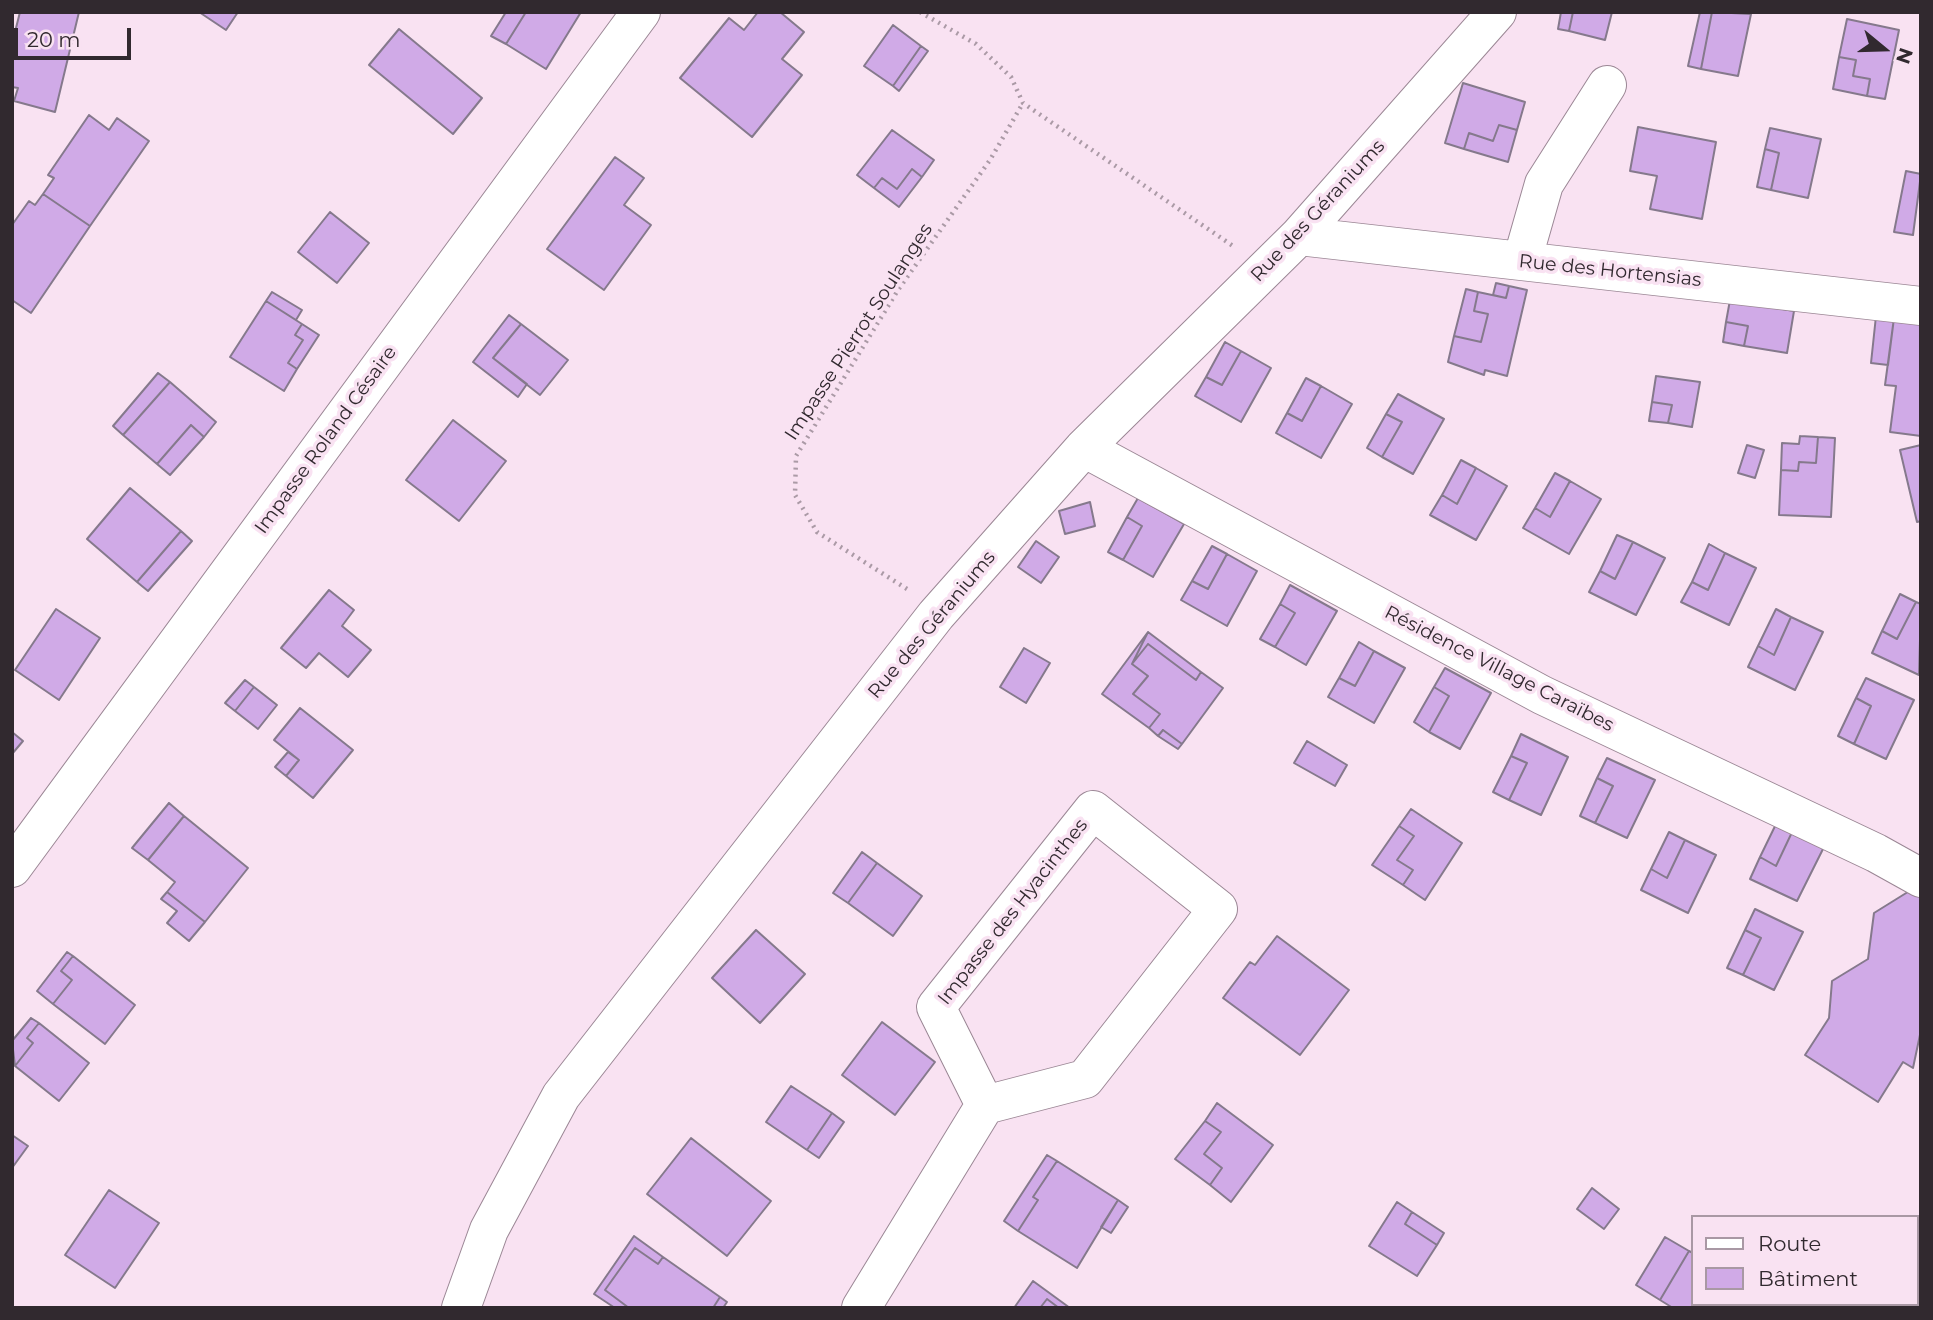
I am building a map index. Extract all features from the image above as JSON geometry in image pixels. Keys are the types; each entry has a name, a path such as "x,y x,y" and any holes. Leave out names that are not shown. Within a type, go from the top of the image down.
{"street":[{"name":"Impasse Roland Césaire","path":"12,867 641,12"},
{"name":"Rue des Géraniums","path":"461,1308 489,1230 561,1096 936,615 1084,448 1299,236 1497,12"},
{"path":"1522,261 1544,184 1607,85"},
{"name":"Rue des Hortensias","path":"1299,236 1921,306"},
{"name":"Résidence Village Caraïbes","path":"1084,448 1542,695 1876,853 1921,878"},
{"name":"Impasse des Hyacinthes","path":"1093,810 1218,909 1086,1079 985,1105 936,1007 1093,810"},
{"path":"861,1308 985,1105"}],"path":[{"path":"920,12 976,44 1011,77 1023,103 1266,268"},
{"name":"Impasse Pierrot Soulanges","path":"936,615 913,593 817,532 795,495 796,456 898,290 990,160 1023,103"}],"shaded area":[{"path":"1921,1237 1921,1308 1884,1308 1919,1306"}],"building":[{"path":"20,12 79,12 55,112 14,101 18,88 12,87 12,44"},
{"path":"199,12 238,12 226,30"},
{"path":"506,12 526,12 506,44 491,36"},
{"path":"526,12 581,12 546,69 506,44"},
{"path":"758,12 780,12 804,32 782,59 802,75 752,137 680,78 729,18 744,30"},
{"path":"1561,12 1573,12 1569,31 1558,29"},
{"path":"1573,12 1612,12 1605,40 1569,31"},
{"path":"1700,12 1712,12 1701,69 1688,66"},
{"path":"1712,12 1751,14 1738,76 1701,69"},
{"path":"1847,19 1899,30 1885,99 1867,96 1870,79 1853,76 1856,60 1839,57"},
{"path":"893,25 921,46 893,86 864,66"},
{"path":"399,29 482,98 453,134 369,65"},
{"path":"921,46 928,51 899,91 893,86"},
{"path":"1839,57 1856,60 1853,76 1870,79 1867,96 1833,89"},
{"path":"1463,83 1525,102 1517,130 1499,125 1493,141 1469,133 1464,149 1445,143"},
{"path":"89,115 109,130 117,118 149,141 90,226 43,194 54,178 48,175"},
{"path":"1499,125 1517,130 1508,162 1464,149 1469,133 1493,141"},
{"path":"1638,127 1716,142 1702,219 1650,209 1657,176 1630,171"},
{"path":"1770,128 1821,139 1808,198 1771,190 1779,153 1765,149"},
{"path":"892,130 934,160 922,177 912,169 897,189 882,178 874,188 857,175"},
{"path":"1765,149 1779,153 1771,190 1757,187"},
{"path":"615,157 644,178 624,205 651,225 604,290 547,249"},
{"path":"912,169 922,177 899,207 874,188 882,178 897,189"},
{"path":"1906,171 1921,174 1913,235 1894,232"},
{"path":"43,194 90,226 31,313 12,300 12,225 29,201 35,205"},
{"path":"330,212 369,243 337,283 298,252"},
{"path":"1496,283 1509,286 1506,298 1493,295"},
{"path":"1509,286 1527,290 1507,376 1485,370 1484,375 1448,362 1454,336 1481,342 1488,314 1474,311 1478,292 1506,298"},
{"path":"1466,289 1478,292 1474,311 1488,314 1481,342 1454,336"},
{"path":"272,292 302,310 296,320 266,301"},
{"path":"1730,300 1794,311 1787,353 1744,346 1748,326 1726,322"},
{"path":"266,301 302,324 295,335 303,340 288,363 297,369 284,391 230,357"},
{"path":"509,315 521,324 493,358 527,384 518,397 473,362"},
{"path":"1876,316 1894,318 1888,365 1871,363"},
{"path":"1894,318 1921,321 1921,436 1890,432 1896,386 1885,385"},
{"path":"1726,322 1748,326 1744,346 1723,342"},
{"path":"302,324 319,335 297,369 288,363 303,340 295,335"},
{"path":"521,324 568,360 540,395 493,358"},
{"path":"1225,342 1241,351 1222,385 1206,377"},
{"path":"1241,351 1271,368 1241,422 1195,396 1206,377 1222,385"},
{"path":"158,373 170,382 123,435 113,426"},
{"path":"1656,376 1700,382 1692,427 1668,423 1672,405 1652,402"},
{"path":"1306,378 1321,386 1302,421 1287,413"},
{"path":"170,382 216,422 204,437 191,425 157,464 123,435"},
{"path":"1321,386 1352,404 1321,458 1276,433 1287,413 1302,421"},
{"path":"1398,394 1444,419 1413,474 1382,457 1402,422 1386,414"},
{"path":"1652,402 1672,405 1668,423 1649,421"},
{"path":"1386,414 1402,422 1382,457 1367,448"},
{"path":"453,420 506,461 459,521 406,480"},
{"path":"191,425 204,437 170,475 157,464"},
{"path":"1800,436 1818,437 1816,463 1799,462 1798,471 1781,470 1782,443 1799,444"},
{"path":"1818,437 1835,438 1831,517 1779,515 1781,470 1798,471 1799,462 1816,463"},
{"path":"1747,445 1764,450 1755,478 1738,473"},
{"path":"1921,445 1921,521 1917,522 1900,450"},
{"path":"1461,460 1476,468 1457,504 1442,495"},
{"path":"1476,468 1507,486 1476,540 1430,515 1442,495 1457,504"},
{"path":"1555,473 1570,481 1550,517 1535,508"},
{"path":"1570,481 1601,499 1569,554 1523,528 1535,508 1550,517"},
{"path":"130,488 181,531 137,582 87,539"},
{"path":"1138,498 1184,524 1153,577 1123,560 1142,526 1127,517"},
{"path":"1090,502 1095,526 1065,534 1059,511"},
{"path":"1127,517 1142,526 1123,560 1108,552"},
{"path":"181,531 192,541 148,591 137,582"},
{"path":"1617,535 1633,542 1615,579 1600,571"},
{"path":"1036,541 1059,557 1041,583 1018,567"},
{"path":"1633,542 1665,558 1636,615 1589,592 1600,571 1615,579"},
{"path":"1709,544 1725,553 1708,590 1692,582"},
{"path":"1212,546 1227,554 1208,589 1192,581"},
{"path":"1725,553 1756,568 1729,625 1681,602 1692,582 1708,590"},
{"path":"1227,554 1257,571 1227,626 1181,600 1192,581 1208,589"},
{"path":"1290,585 1337,611 1306,665 1275,647 1295,613 1280,604"},
{"path":"329,590 354,610 342,626 371,650 348,677 319,653 306,668 281,648"},
{"path":"1900,594 1916,602 1897,639 1882,631"},
{"path":"1916,602 1921,604 1919,675 1872,653 1882,631 1897,639"},
{"path":"1280,604 1295,613 1275,647 1260,639"},
{"path":"56,609 100,638 59,700 15,670"},
{"path":"1776,609 1791,617 1774,655 1758,646"},
{"path":"1791,617 1823,632 1795,690 1748,667 1758,646 1774,655"},
{"path":"1148,632 1201,672 1196,680 1148,644 1132,664"},
{"path":"1148,632 1132,664 1148,676 1133,694 1160,714 1149,728 1102,694"},
{"path":"1359,642 1374,651 1355,686 1339,678"},
{"path":"1148,644 1196,680 1201,672 1223,688 1182,744 1163,730 1158,736 1149,728 1160,714 1133,694 1148,676 1132,664"},
{"path":"1024,648 1050,663 1026,703 1000,687"},
{"path":"1374,651 1405,668 1374,723 1328,697 1339,678 1355,686"},
{"path":"1445,668 1491,693 1460,749 1429,732 1449,696 1434,687"},
{"path":"1866,678 1914,700 1886,759 1854,744 1871,706 1856,698"},
{"path":"245,680 254,687 235,711 225,703"},
{"path":"254,687 277,705 258,729 235,711"},
{"path":"1434,687 1449,696 1429,732 1414,722"},
{"path":"1856,698 1871,706 1854,744 1838,736"},
{"path":"300,708 353,750 313,798 286,776 299,760 274,740"},
{"path":"1163,730 1182,744 1178,749 1158,736"},
{"path":"12,732 23,741 12,754"},
{"path":"1521,734 1568,757 1541,815 1509,800 1527,763 1511,756"},
{"path":"1307,741 1347,765 1335,786 1294,763"},
{"path":"288,752 299,760 286,776 275,767"},
{"path":"1511,756 1527,763 1509,800 1493,792"},
{"path":"1607,758 1655,780 1627,838 1595,823 1613,786 1597,778"},
{"path":"1597,778 1613,786 1595,823 1580,816"},
{"path":"169,803 184,816 148,860 132,848"},
{"path":"1411,809 1462,843 1425,900 1403,885 1413,870 1397,860 1414,836 1399,826"},
{"path":"184,816 248,868 205,922 167,892 175,882 148,860"},
{"path":"1778,820 1794,828 1776,866 1760,857"},
{"path":"1399,826 1414,836 1397,860 1413,870 1403,885 1372,865"},
{"path":"1794,828 1826,843 1797,901 1750,879 1760,857 1776,866"},
{"path":"1669,832 1685,840 1667,878 1651,869"},
{"path":"1685,840 1716,855 1688,913 1641,890 1651,869 1667,878"},
{"path":"862,852 877,863 848,903 833,893"},
{"path":"877,863 922,896 893,936 848,903"},
{"path":"1911,890 1921,896 1921,1030 1913,1068 1903,1062 1878,1102 1805,1055 1829,1018 1832,981 1868,959 1874,913"},
{"path":"167,892 205,922 189,941 167,923 177,911 161,899"},
{"path":"1755,909 1803,932 1774,990 1743,975 1761,938 1745,930"},
{"path":"756,930 805,974 760,1023 712,978"},
{"path":"1745,930 1761,938 1743,975 1727,968"},
{"path":"1277,936 1349,990 1300,1055 1223,998 1250,962 1255,965"},
{"path":"67,952 73,956 61,971 72,980 53,1004 37,991"},
{"path":"73,956 135,1005 105,1044 53,1004 72,980 61,971"},
{"path":"31,1018 39,1023 27,1038 33,1043 15,1066 12,1041"},
{"path":"882,1022 935,1062 895,1115 842,1075"},
{"path":"39,1023 89,1063 59,1101 15,1066 33,1043 27,1038"},
{"path":"791,1086 832,1113 807,1150 766,1122"},
{"path":"1217,1103 1273,1145 1231,1202 1210,1185 1222,1168 1204,1154 1221,1132 1205,1121"},
{"path":"832,1113 844,1122 819,1158 807,1150"},
{"path":"1205,1121 1221,1132 1204,1154 1222,1168 1210,1185 1175,1159"},
{"path":"12,1135 28,1146 12,1168"},
{"path":"691,1138 771,1201 727,1256 647,1194"},
{"path":"1047,1155 1057,1161 1033,1197 1038,1200 1018,1231 1004,1221"},
{"path":"1057,1161 1118,1200 1077,1268 1018,1231 1038,1200 1033,1197"},
{"path":"1592,1188 1619,1209 1604,1229 1577,1209"},
{"path":"109,1190 159,1223 115,1288 65,1255"},
{"path":"1118,1200 1128,1207 1111,1233 1101,1227"},
{"path":"1397,1202 1412,1212 1405,1224 1437,1245 1417,1276 1369,1246"},
{"path":"1412,1212 1444,1233 1437,1245 1405,1224"},
{"path":"634,1236 663,1257 658,1264 635,1248 605,1290 629,1308 615,1308 594,1294"},
{"path":"1665,1237 1689,1251 1660,1300 1636,1285"},
{"path":"635,1248 658,1264 663,1257 720,1297 713,1308 629,1308 605,1290"},
{"path":"1689,1251 1692,1252 1692,1306 1741,1306 1673,1308 1660,1300"},
{"path":"1033,1281 1070,1308 1059,1308 1047,1299 1040,1308 1014,1308"},
{"path":"720,1297 727,1302 723,1308 713,1308"},
{"path":"1047,1299 1059,1308 1040,1308"}]}
